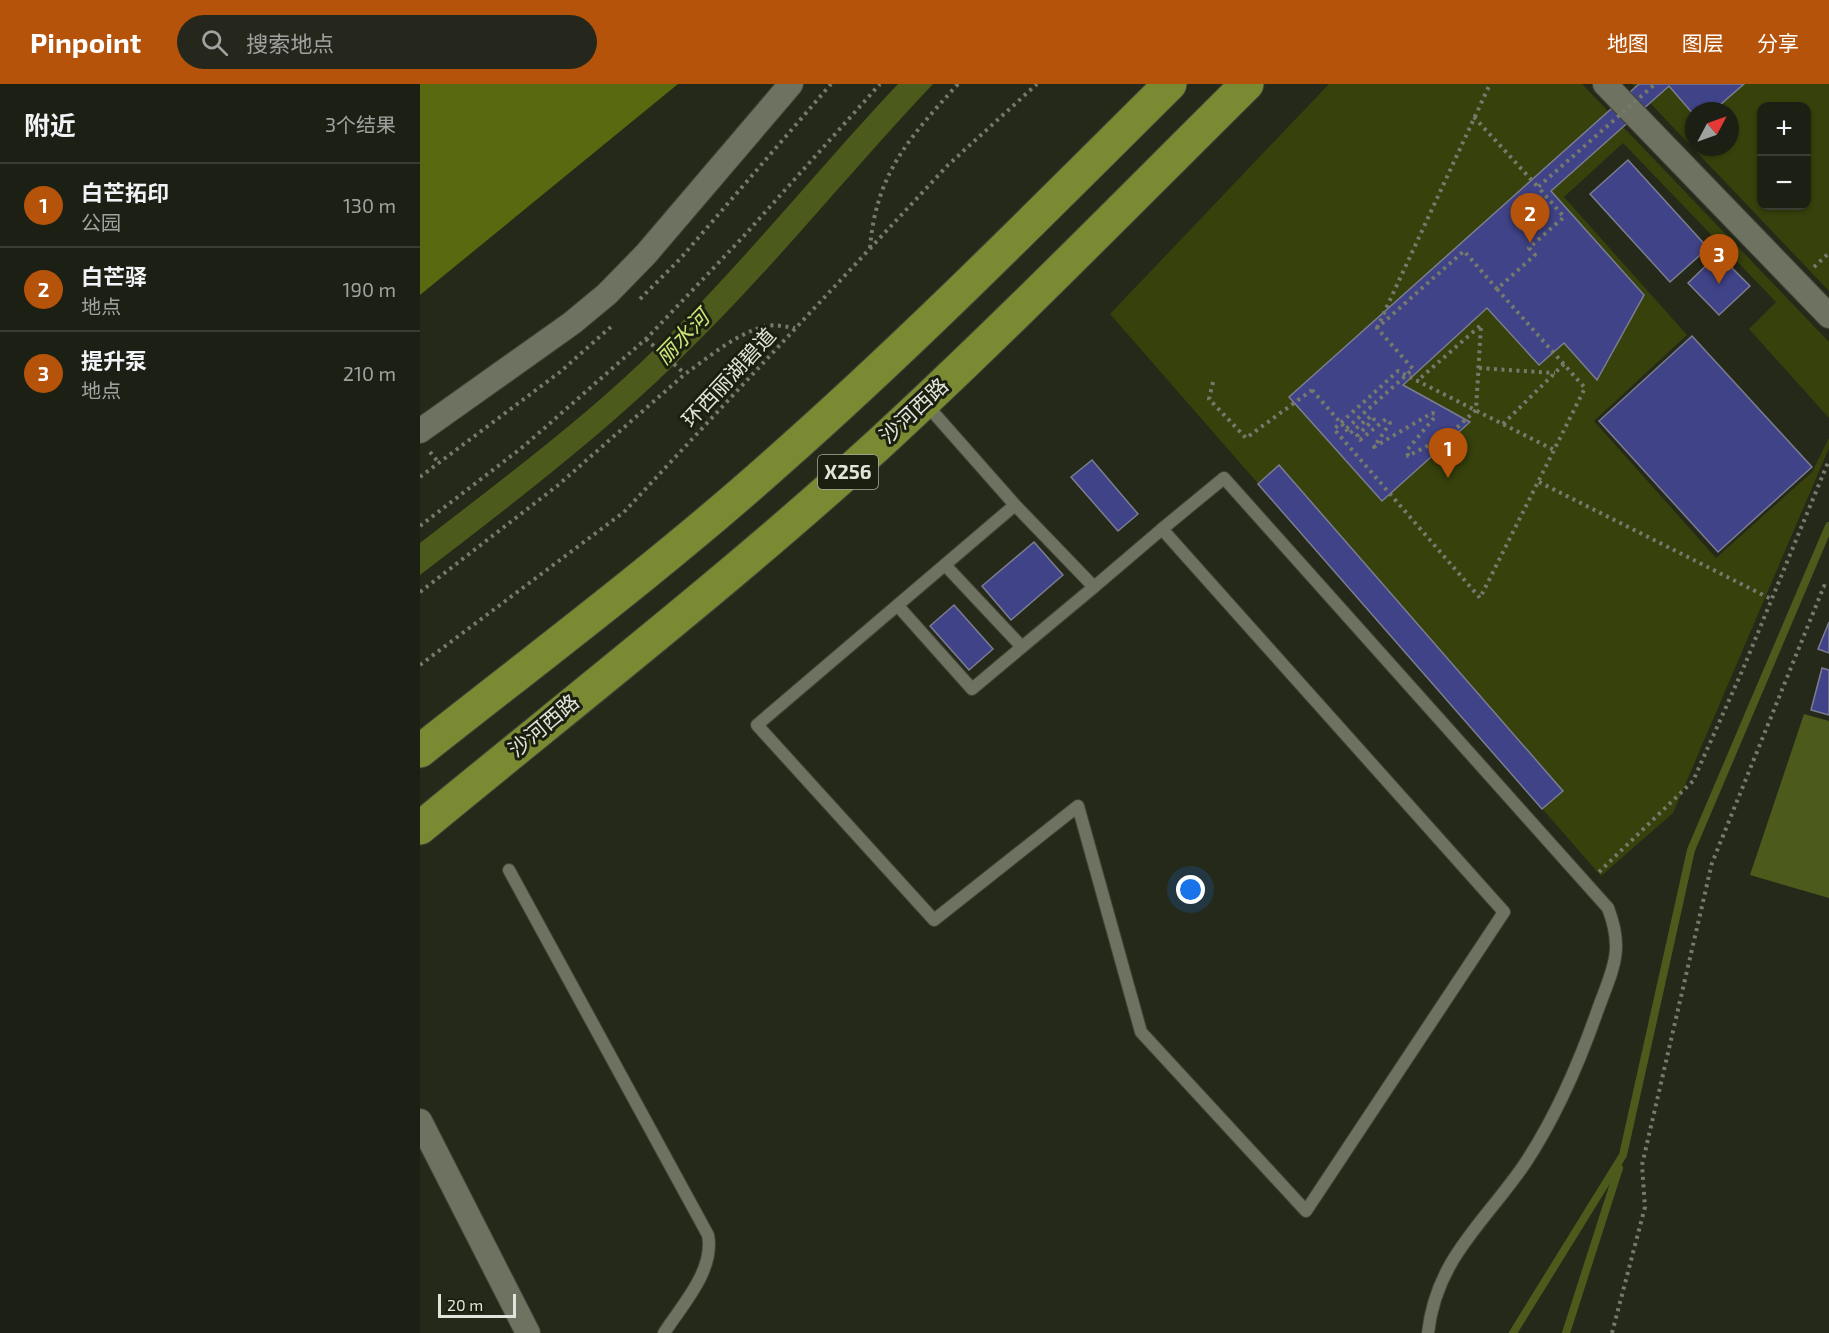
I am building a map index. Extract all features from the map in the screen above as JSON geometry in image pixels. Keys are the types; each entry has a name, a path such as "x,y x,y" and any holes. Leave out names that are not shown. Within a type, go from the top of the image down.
{"main road":[{"name":"X256","path":"420,751 705,524 800,442 926,325 1170,84"},
{"name":"沙河西路","path":"420,828 740,566 924,402 1247,84"}],"street":[{"path":"420,431 572,323 607,294 646,254 791,84"},
{"path":"1605,84 1829,316"},
{"path":"420,1121 528,1333"}],"lane":[{"path":"924,402 1015,505 1094,587"},
{"path":"898,606 972,689 1224,478 1608,908 1617,931 1617,956 1580,1061 1555,1115 1523,1166 1458,1249 1438,1290 1428,1333"},
{"path":"1015,505 757,725 934,920 1078,806 1141,1032 1306,1212 1504,912 1162,530"},
{"path":"945,565 1022,647"},
{"path":"509,870 708,1235 711,1250 704,1270 664,1333"}],"path":[{"path":"420,526 524,446 646,339 742,238 879,84"},
{"path":"870,248 877,201 896,157 910,137 958,84"},
{"name":"环西丽湖碧道","path":"420,665 624,512 948,165 1037,84"},
{"path":"1377,328 1490,84"},
{"path":"1538,188 1655,84"},
{"path":"1474,117 1564,217 1529,248 1535,255 1497,289"},
{"path":"1377,328 1464,251 1586,388 1480,598 1334,429 1398,371 1554,450"},
{"path":"420,592 557,486 685,374 735,340 768,325 796,328"},
{"path":"1214,382 1209,399 1246,438 1312,390 1349,434 1371,416 1374,419 1372,424 1358,436 1360,440 1386,419 1389,420 1390,423 1374,447 1432,413 1435,414 1407,450 1408,456 1450,434 1476,410 1481,325 1417,381"},
{"path":"1346,429 1413,369 1377,328"},
{"path":"646,339 685,374"},
{"path":"1503,424 1565,363"},
{"path":"1479,368 1555,374"},
{"path":"1587,884 1693,781 1829,460"},
{"path":"1539,482 1771,599"},
{"path":"1612,1333 1645,1207 1642,1165 1712,863 1824,586 1829,588"}],"shaded area":[{"path":"420,84 678,84 420,295"},
{"path":"1329,84 1582,84 1829,342 1829,418 1749,329 1776,302 1623,143 1564,197 1687,335 1594,421 1716,558 1812,472 1829,438 1829,448 1673,813 1601,876 1110,314"},
{"path":"1632,84 1829,84 1829,291 1701,156 1739,156 1739,102 1685,102 1685,140"}],"water":[{"name":"丽水河","path":"898,84 933,84 709,331 583,447 420,575 420,543 512,472 630,373 720,282"},
{"path":"1804,714 1829,721 1829,898 1750,875"}],"building":[{"path":"1639,84 1744,84 1723,102 1685,102 1685,105 1669,86 1551,191 1644,295 1597,380 1564,343 1539,365 1487,308 1403,385 1470,422 1382,501 1289,397"},
{"path":"1628,160 1708,248 1670,282 1590,194"},
{"path":"1718,254 1750,286 1719,315 1688,283"},
{"path":"1692,336 1812,467 1718,552 1599,421"},
{"path":"1092,460 1138,514 1118,531 1071,477"},
{"path":"1279,465 1563,791 1542,809 1258,484"},
{"path":"1034,542 1063,575 1011,620 982,586"},
{"path":"954,605 993,649 969,670 930,626"},
{"path":"1829,622 1829,653 1818,649"},
{"path":"1822,668 1829,670 1829,715 1811,710"}],"waterway":[{"path":"1513,1333 1623,1155 1691,850 1829,526"},
{"path":"1566,1333 1619,1168"}],"place":[{"name":"白芒驿","path":"1530,243"},
{"name":"提升泵","path":"1719,284"},
{"name":"白芒拓印","path":"1448,478"}]}
